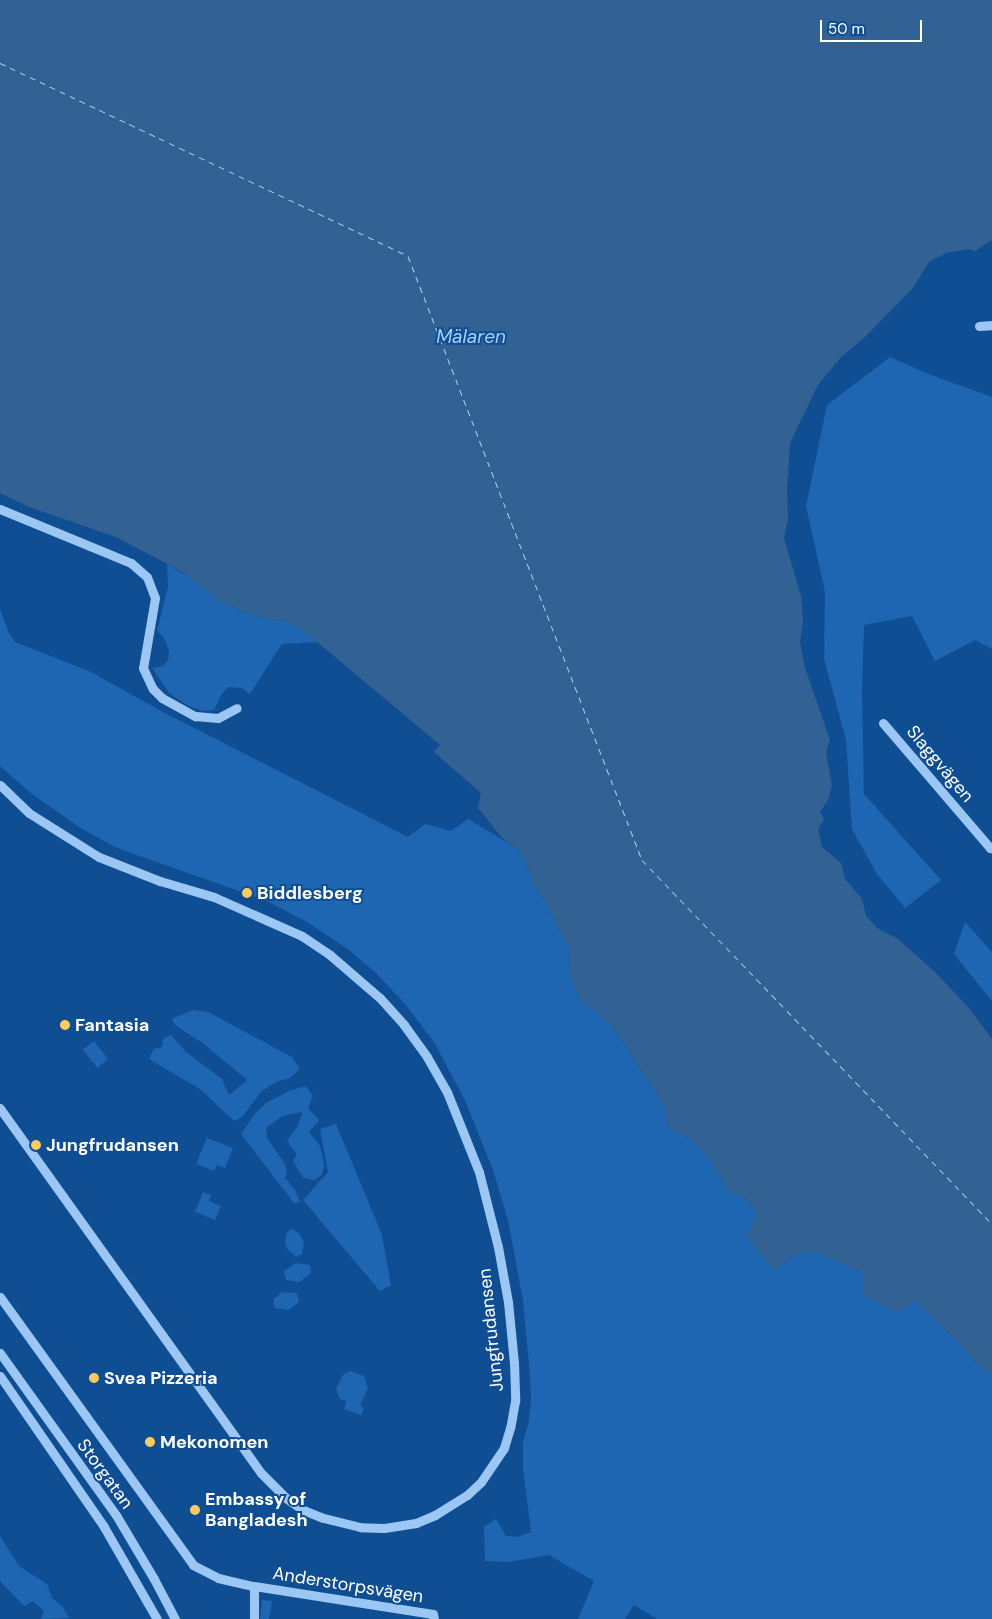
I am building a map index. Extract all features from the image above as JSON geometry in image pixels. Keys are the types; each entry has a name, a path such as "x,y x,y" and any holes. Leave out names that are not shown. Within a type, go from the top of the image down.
{"street":[{"path":"979,326 992,326"},
{"path":"0,509 131,563 147,577 155,598 143,668 153,689 162,698 195,716 218,718 237,708"},
{"name":"Slaggvägen","path":"883,723 990,848 992,846"},
{"name":"Jungfrudansen","path":"0,785 29,813 100,857 160,881 214,897 302,936 354,975 404,1025 427,1058 447,1092 479,1172 498,1247 508,1302 514,1363 515,1401 504,1448 481,1482 451,1506 422,1520 396,1527 360,1527 323,1518 303,1510 286,1498 261,1472 0,1108"},
{"name":"Anderstorpsvägen","path":"0,1297 193,1565 218,1578 254,1586 433,1614 434,1619"},
{"name":"Storgatan","path":"0,1353 116,1515 175,1619"},
{"name":"Storgatan","path":"0,1376 104,1527 157,1619"},
{"name":"Anderstorpsvägen","path":"254,1586 254,1619"}],"shaded area":[{"path":"890,357 936,377 992,397 992,649 975,640 935,661 912,616 864,625 862,692 864,794 941,880 905,908 877,874 852,829 846,740 824,659 825,592 806,506 827,405"},
{"path":"167,564 200,584 224,604 260,617 288,622 303,630 318,642 282,644 250,694 242,688 228,687 221,695 214,710 202,711 189,706 170,694 152,668 163,666 168,660 169,650 163,636 157,631 168,587"},
{"path":"0,609 9,633 15,642 89,671 161,711 408,837 425,824 451,831 468,819 520,850 520,855 526,861 532,883 546,902 556,925 570,949 569,971 580,1001 597,1012 613,1027 662,1102 669,1129 689,1138 710,1160 729,1192 746,1199 756,1212 773,1270 795,1255 813,1251 865,1274 915,1301 959,1343 977,1365 992,1374 992,1619 657,1619 634,1605 625,1619 578,1619 594,1581 549,1555 508,1562 485,1561 484,1527 496,1519 506,1536 517,1537 531,1532 523,1469 523,1442 529,1421 531,1399 530,1375 523,1301 508,1220 493,1170 465,1100 434,1042 405,1004 375,972 349,950 307,922 267,901 117,848 82,829 32,794 0,766"},
{"path":"965,922 992,952 992,1001 954,954"},
{"path":"192,1010 208,1012 292,1057 300,1069 290,1078 276,1082 262,1091 242,1117 234,1121 200,1089 149,1059 154,1049 162,1047 163,1039 171,1035 186,1052 222,1079 229,1095 247,1080 204,1044 175,1025 172,1019"},
{"path":"94,1041 108,1059 97,1068 83,1050"},
{"path":"306,1086 313,1096 308,1108 319,1120 309,1132 320,1146 324,1165 322,1175 314,1180 303,1178 293,1161 297,1154 287,1141 298,1126 302,1112 282,1116 266,1128 267,1138 285,1164 287,1174 285,1178 295,1190 300,1202 294,1203 241,1134 254,1115 266,1103 291,1090"},
{"path":"336,1124 382,1235 391,1285 380,1291 303,1200 328,1172 320,1129"},
{"path":"207,1138 233,1148 225,1168 217,1165 214,1171 196,1164"},
{"path":"203,1192 211,1195 209,1201 221,1206 215,1220 195,1212"},
{"path":"292,1229 299,1233 304,1242 302,1254 296,1257 288,1250 285,1243 287,1232"},
{"path":"296,1263 309,1265 311,1271 309,1275 299,1282 286,1280 284,1271"},
{"path":"282,1292 297,1293 299,1302 288,1310 275,1308 274,1299"},
{"path":"350,1371 364,1376 368,1388 360,1406 364,1408 361,1415 344,1409 347,1401 340,1399 336,1389 343,1375"},
{"path":"0,1536 19,1566 47,1584 52,1598 62,1606 69,1618 41,1619 44,1611 33,1601 24,1606 0,1581"},
{"path":"262,1600 272,1601 269,1619 260,1619"}],"water":[{"name":"Mälaren","path":"0,0 992,0 992,240 975,251 968,249 946,253 929,262 912,289 863,339 842,356 818,385 790,443 787,489 788,519 784,538 801,596 803,622 800,642 805,668 830,740 826,752 832,785 828,800 820,812 824,819 818,829 822,847 841,863 845,879 862,899 866,916 877,928 898,939 935,972 970,1009 992,1039 992,1374 977,1365 959,1343 915,1301 898,1313 862,1294 865,1274 813,1251 795,1255 773,1270 747,1237 756,1212 746,1199 729,1192 710,1160 689,1138 669,1129 662,1102 613,1027 597,1012 580,1001 569,971 570,949 556,925 546,902 532,883 526,861 520,855 520,850 503,839 478,808 481,793 434,752 440,745 303,630 288,622 260,617 224,604 179,570 116,537 29,507 0,493"}],"ferry route":[{"path":"0,63 408,256 642,860 992,1224"}],"place":[{"name":"Biddlesberg","path":"247,893"},
{"name":"Fantasia","path":"65,1025"},
{"name":"Jungfrudansen","path":"36,1145"},
{"name":"Svea Pizzeria","path":"94,1378"},
{"name":"Mekonomen","path":"150,1442"},
{"name":"Embassy of Bangladesh","path":"195,1510"}]}
